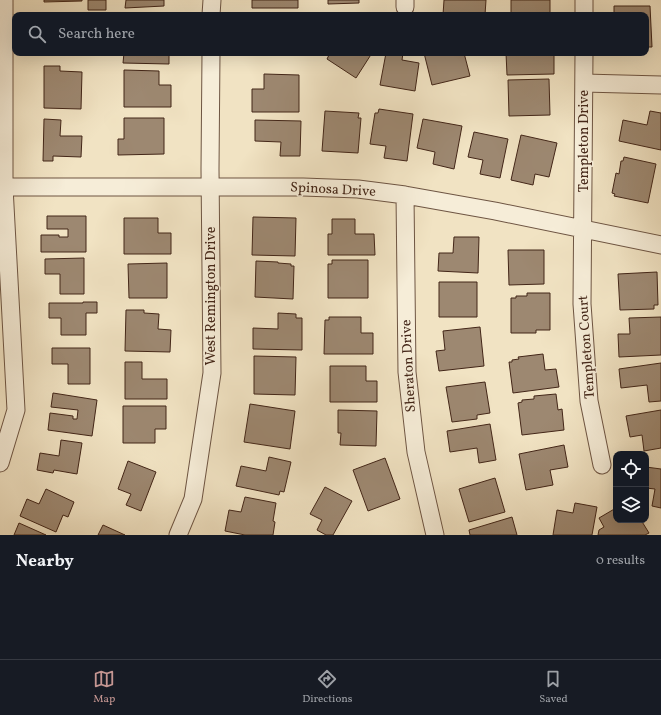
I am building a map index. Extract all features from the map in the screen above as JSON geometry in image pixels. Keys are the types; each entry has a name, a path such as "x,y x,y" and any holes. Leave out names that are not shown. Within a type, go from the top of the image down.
{"street":[{"path":"0,463 16,410 2,187 4,0"},
{"path":"211,12 212,0"},
{"path":"584,0 584,12"},
{"name":"West Remington Drive","path":"178,535 193,499 212,373 211,56"},
{"name":"Templeton Drive","path":"584,56 584,228"},
{"path":"584,83 661,85"},
{"name":"Spinosa Drive","path":"2,187 303,187 358,189 405,195 584,228 661,245"},
{"name":"Sheraton Drive","path":"405,195 407,372 416,452 434,535"},
{"name":"Templeton Court","path":"584,228 582,304 589,401 602,465"}],"building":[{"path":"44,0 82,0 82,1 44,2"},
{"path":"88,0 106,0 106,10 88,10"},
{"path":"126,0 164,0 164,6 125,8"},
{"path":"252,0 298,0 298,8 252,8"},
{"path":"328,0 359,0 359,3 328,4"},
{"path":"444,0 486,0 485,12 443,12"},
{"path":"511,0 550,0 550,12 511,12"},
{"path":"614,6 650,6 652,47 649,47 649,12 614,12"},
{"path":"124,56 169,56 169,64 123,63"},
{"path":"328,56 370,56 356,78 327,59"},
{"path":"385,56 403,56 402,60 419,63 415,91 380,85"},
{"path":"425,56 465,56 470,76 432,85"},
{"path":"506,56 554,56 554,74 507,75"},
{"path":"44,66 60,66 60,71 82,72 81,109 44,108"},
{"path":"124,70 159,71 159,85 171,85 171,107 124,107"},
{"path":"264,74 299,75 299,112 252,112 252,89 264,89"},
{"path":"549,79 550,115 509,116 508,80"},
{"path":"379,109 413,114 407,161 384,158 386,146 370,144 375,113 378,113"},
{"path":"325,111 359,113 358,118 361,118 358,153 322,151"},
{"path":"650,111 661,113 661,150 619,141 623,120 647,125"},
{"path":"124,118 164,118 164,154 118,155 118,139 124,139"},
{"path":"44,119 61,120 60,136 82,136 81,157 53,156 53,161 43,161"},
{"path":"423,119 462,126 454,169 433,164 435,152 417,148"},
{"path":"255,120 301,121 300,156 280,156 281,142 255,141"},
{"path":"474,132 508,139 500,178 480,174 483,160 468,157"},
{"path":"521,135 557,143 549,177 535,174 533,185 511,180"},
{"path":"624,157 656,164 648,203 614,196 615,194 612,193 616,173 619,174 621,161 623,161"},
{"path":"47,216 86,216 86,252 41,252 41,235 59,235 59,237 68,237 68,229 47,229"},
{"path":"253,217 296,218 295,256 252,255"},
{"path":"124,218 158,218 158,233 171,233 171,254 124,254"},
{"path":"332,219 355,219 355,234 374,234 375,255 328,255 328,234 332,234"},
{"path":"454,237 479,237 478,273 438,271 439,253 453,253"},
{"path":"508,250 544,250 544,284 509,285"},
{"path":"84,258 84,294 60,294 60,274 45,274 45,259"},
{"path":"332,260 368,260 368,298 328,298 328,264 332,264"},
{"path":"256,261 278,262 291,264 291,266 294,266 293,299 255,297"},
{"path":"167,263 167,298 129,298 128,264"},
{"path":"657,272 658,305 654,305 654,309 620,310 618,274"},
{"path":"439,282 477,282 477,317 439,317"},
{"path":"527,293 550,293 550,330 536,330 536,333 511,333 511,298 516,298 516,296 527,296"},
{"path":"97,302 97,313 86,313 86,335 61,335 61,318 49,318 49,303"},
{"path":"126,310 144,310 144,313 159,314 158,329 171,330 170,352 125,351"},
{"path":"278,313 296,314 296,318 302,318 302,350 253,349 253,328 278,329"},
{"path":"329,317 361,317 361,333 373,333 373,354 324,354 325,320 329,320"},
{"path":"661,317 661,355 619,357 618,334 630,334 629,318"},
{"path":"480,327 484,366 439,371 436,351 445,350 443,331"},
{"path":"52,348 90,348 90,384 68,384 68,364 52,364"},
{"path":"543,354 545,370 556,369 559,387 513,393 509,362 519,359 518,357"},
{"path":"254,356 296,357 295,395 254,394"},
{"path":"125,362 142,362 142,379 167,379 167,399 125,399"},
{"path":"661,363 661,401 649,402 647,385 621,388 619,369"},
{"path":"330,366 366,366 366,381 377,381 377,402 330,402"},
{"path":"485,382 490,413 477,415 477,419 452,422 446,387"},
{"path":"53,393 97,400 92,436 48,430 50,413 73,416 73,419 77,419 78,410 51,407"},
{"path":"556,394 558,410 562,409 564,430 522,435 518,403 522,402 522,400 534,399 534,396"},
{"path":"250,404 295,411 290,449 244,442"},
{"path":"123,406 166,406 166,429 155,429 155,443 123,443"},
{"path":"338,410 377,411 376,446 340,445 341,433 338,433"},
{"path":"661,410 661,448 644,451 642,435 630,437 626,416"},
{"path":"490,424 496,460 479,463 477,448 450,452 447,431"},
{"path":"61,440 82,443 77,474 54,470 53,473 37,470 40,453 59,456"},
{"path":"564,445 568,467 550,470 553,485 526,490 519,454"},
{"path":"269,457 291,462 284,492 280,491 279,495 236,486 241,466 266,471"},
{"path":"385,458 400,499 368,511 353,470"},
{"path":"128,461 156,472 141,511 126,505 131,494 118,489"},
{"path":"649,467 661,469 661,508 652,506 655,489 649,488"},
{"path":"495,478 505,512 469,522 459,489"},
{"path":"325,487 352,501 333,535 326,535 317,530 322,520 310,514"},
{"path":"46,489 74,502 68,517 63,515 56,532 20,516 27,499 39,504"},
{"path":"245,497 276,503 273,521 275,522 273,535 245,535 225,531 229,510 241,512"},
{"path":"575,503 597,507 592,535 553,535 557,510 573,513"},
{"path":"613,510 613,523 643,523 649,533 645,535 598,535 599,530 604,527 599,518"},
{"path":"512,517 517,535 470,535 469,530"},
{"path":"19,523 46,535 14,535"},
{"path":"103,525 125,535 98,535"}]}
